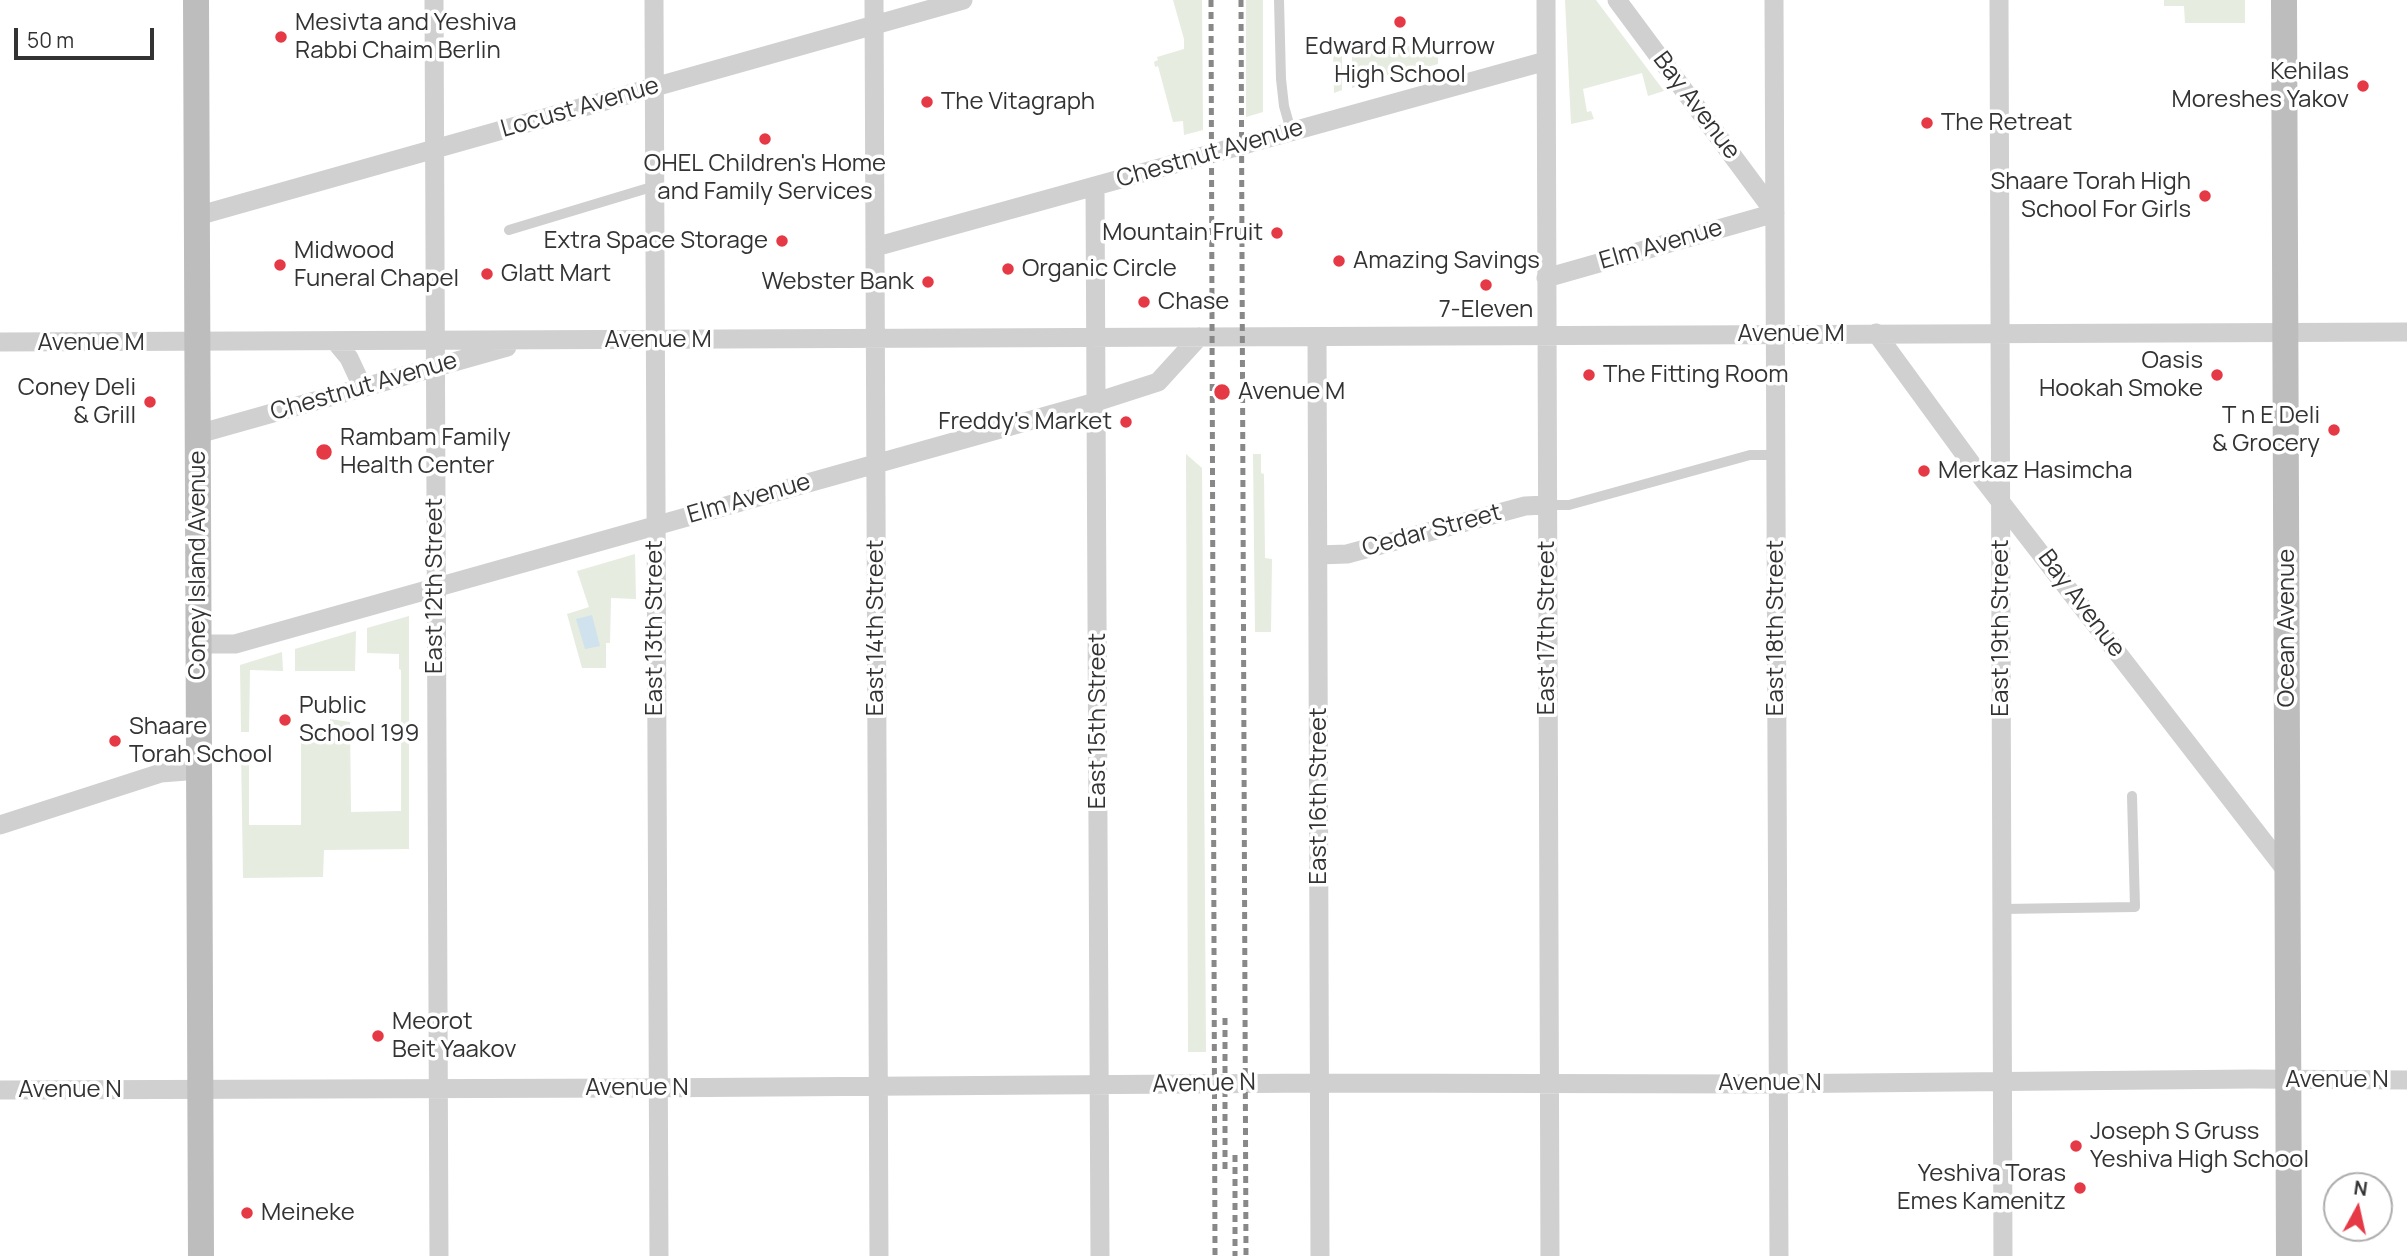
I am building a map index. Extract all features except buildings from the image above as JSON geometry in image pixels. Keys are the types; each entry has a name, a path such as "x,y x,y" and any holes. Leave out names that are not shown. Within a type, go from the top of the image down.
{"main road":[{"name":"Coney Island Avenue","path":"196,0 201,1256"},
{"name":"Ocean Avenue","path":"2284,0 2289,1256"}],"street":[{"name":"East 12th Street","path":"434,0 439,1256"},
{"name":"East 13th Street","path":"654,0 659,1256"},
{"name":"East 14th Street","path":"874,0 879,1256"},
{"name":"Locust Avenue","path":"197,216 963,0"},
{"name":"East 17th Street","path":"1546,0 1550,1256"},
{"name":"Bay Avenue","path":"1616,0 1774,213"},
{"name":"East 18th Street","path":"1774,0 1779,1256"},
{"name":"East 19th Street","path":"1999,0 2003,1256"},
{"name":"Chestnut Avenue","path":"875,247 1546,61"},
{"name":"East 15th Street","path":"1095,186 1100,1256"},
{"name":"Elm Avenue","path":"1546,278 1774,213"},
{"name":"Avenue M","path":"0,342 2407,332"},
{"name":"Bay Avenue","path":"1875,334 2001,502 2288,873"},
{"name":"Elm Avenue","path":"198,644 235,644 1096,402 1158,382 1199,337"},
{"name":"East 16th Street","path":"1317,337 1320,1256"},
{"name":"Chestnut Avenue","path":"198,434 530,340"},
{"path":"335,341 354,367 363,387"},
{"name":"Cedar Street","path":"1318,555 1347,554 1525,506 1546,505"},
{"path":"0,825 161,773 199,770"},
{"name":"Avenue N","path":"0,1090 2407,1080"}],"lane":[{"path":"1279,0 1281,79 1284,106 1291,131"},
{"path":"509,230 655,186"},
{"path":"1546,505 1569,505 1750,455 1776,455"},
{"path":"2002,909 2135,908 2132,796"}],"shaded area":[{"path":"1173,0 1202,0 1203,130 1184,135 1183,121 1173,122 1158,66 1155,67 1154,62 1158,60 1157,57 1184,49 1184,39"},
{"path":"1246,0 1263,0 1263,112 1246,117"},
{"path":"1565,0 1596,0 1664,91 1648,96 1642,73 1583,89 1587,112 1591,111 1594,119 1571,124"},
{"path":"2164,0 2245,0 2245,23 2185,23 2184,6 2164,6"},
{"path":"1333,45 1342,47 1342,90 1334,93"},
{"path":"1352,46 1438,46 1438,64 1352,88"},
{"path":"1186,454 1202,468 1206,1052 1188,1052"},
{"path":"1253,454 1261,454 1261,473 1264,474 1265,558 1272,559 1271,632 1255,632"},
{"path":"635,554 636,599 611,598 610,643 606,643 606,668 582,668 567,614 589,607 577,571"},
{"path":"409,616 409,849 324,850 323,877 243,878 241,749 249,749 249,825 301,825 301,726 307,726 308,731 330,730 330,719 350,722 351,812 401,811 399,654 367,653 367,628"},
{"path":"356,631 355,671 295,671 295,649"},
{"path":"282,652 283,671 250,670 249,732 241,732 240,665"}],"water":[{"path":"592,615 600,646 585,649 576,619"}],"railway":[{"path":"1211,0 1215,1256"},
{"path":"1241,0 1246,1256"},
{"path":"1225,1018 1225,1169"},
{"path":"1235,1155 1235,1256"}],"place":[{"name":"Edward R Murrow High School","path":"1400,22"},
{"name":"Mesivta and Yeshiva Rabbi Chaim Berlin","path":"281,37"},
{"name":"Kehilas Moreshes Yakov","path":"2363,86"},
{"name":"The Vitagraph","path":"927,102"},
{"name":"The Retreat","path":"1927,123"},
{"name":"OHEL Children's Home and Family Services","path":"765,139"},
{"name":"Shaare Torah High School For Girls","path":"2205,196"},
{"name":"Mountain Fruit","path":"1277,233"},
{"name":"Extra Space Storage","path":"782,241"},
{"name":"Amazing Savings","path":"1339,261"},
{"name":"Midwood Funeral Chapel","path":"280,265"},
{"name":"Organic Circle","path":"1008,269"},
{"name":"Glatt Mart","path":"487,274"},
{"name":"Webster Bank","path":"928,282"},
{"name":"7-Eleven","path":"1486,285"},
{"name":"Chase","path":"1144,302"},
{"name":"The Fitting Room","path":"1589,375"},
{"name":"Oasis Hookah Smoke","path":"2217,375"},
{"name":"Avenue M","path":"1222,392"},
{"name":"Coney Deli & Grill","path":"150,402"},
{"name":"Freddy's Market","path":"1126,422"},
{"name":"T n E Deli & Grocery","path":"2334,430"},
{"name":"Rambam Family Health Center","path":"324,452"},
{"name":"Merkaz Hasimcha","path":"1924,471"},
{"name":"Public School 199","path":"285,720"},
{"name":"Shaare Torah School","path":"115,741"},
{"name":"Meorot Beit Yaakov","path":"378,1036"},
{"name":"Joseph S Gruss Yeshiva High School","path":"2076,1146"},
{"name":"Yeshiva Toras Emes Kamenitz","path":"2080,1188"},
{"name":"Meineke","path":"247,1213"}]}
